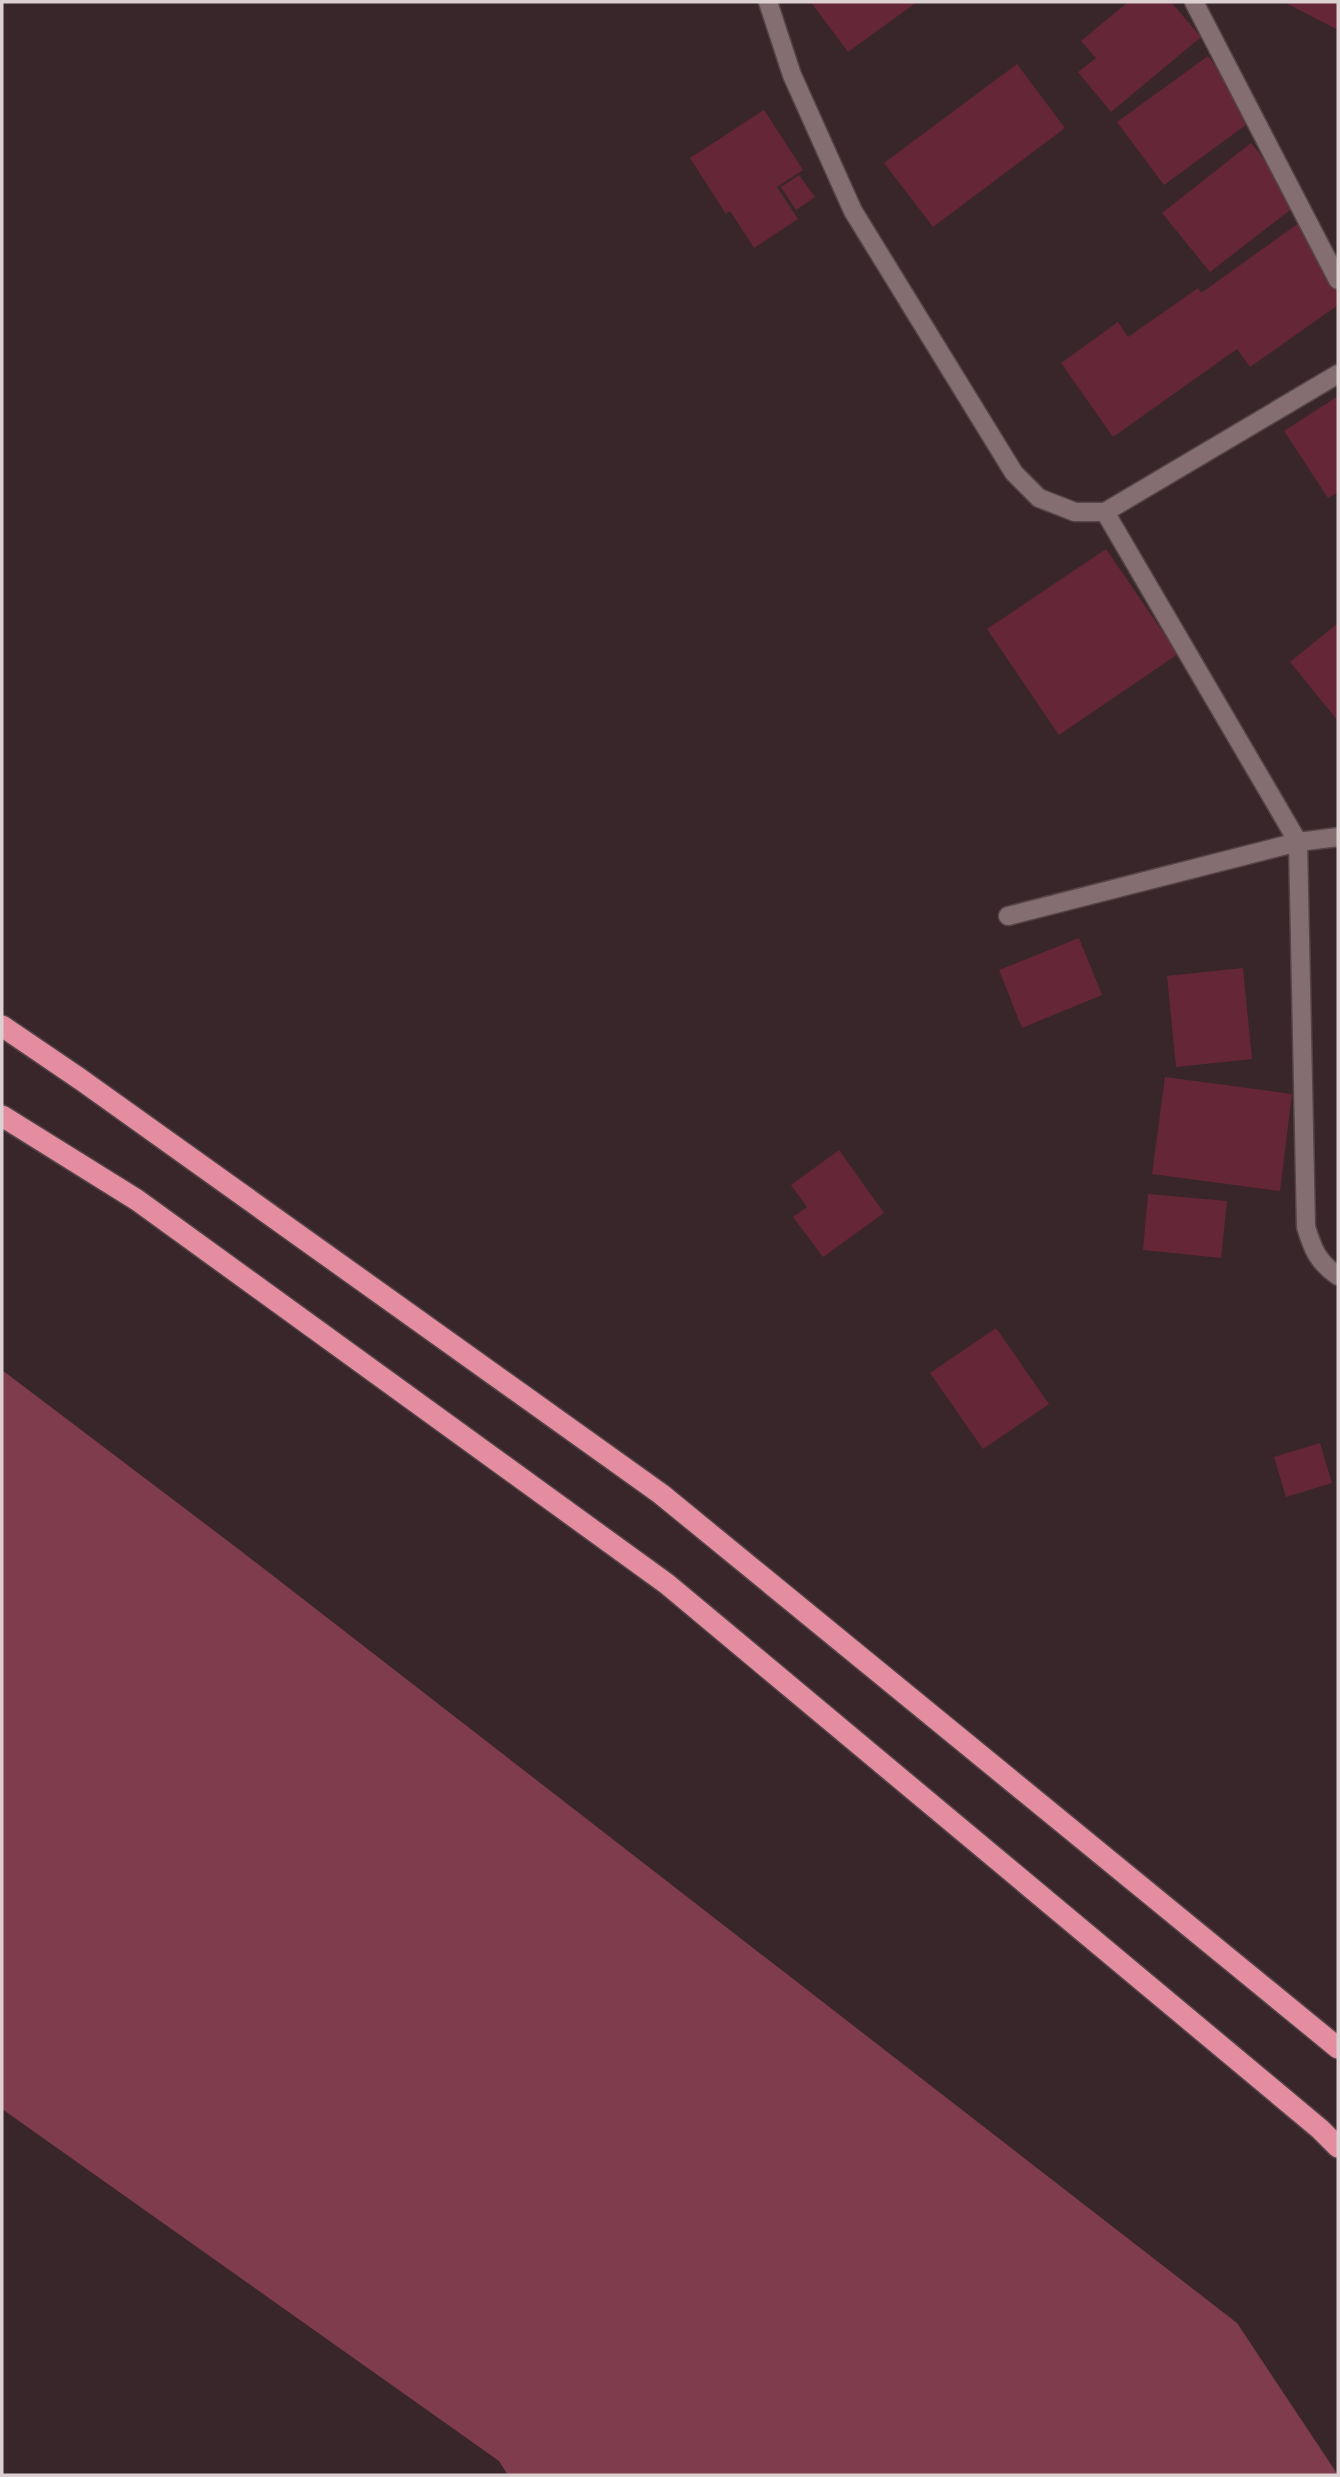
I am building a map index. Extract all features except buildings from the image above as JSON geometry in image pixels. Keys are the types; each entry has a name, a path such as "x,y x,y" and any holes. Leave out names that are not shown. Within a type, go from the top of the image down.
{"highway":[{"path":"2,1026 661,1494 1338,2048"},
{"path":"2,1116 137,1200 667,1584 1320,2129 1338,2147"}],"street":[{"path":"768,2 792,75 853,211 1014,473 1039,498 1075,512 1105,512 1338,373"},
{"path":"1194,2 1338,279"},
{"path":"1105,512 1298,842 1307,1227 1318,1258 1338,1276"},
{"path":"1008,916 1298,842 1338,837"}],"shaded area":[{"path":"2,1370 241,1551 1237,2323 1338,2475 508,2475 499,2461 2,2109"}]}
